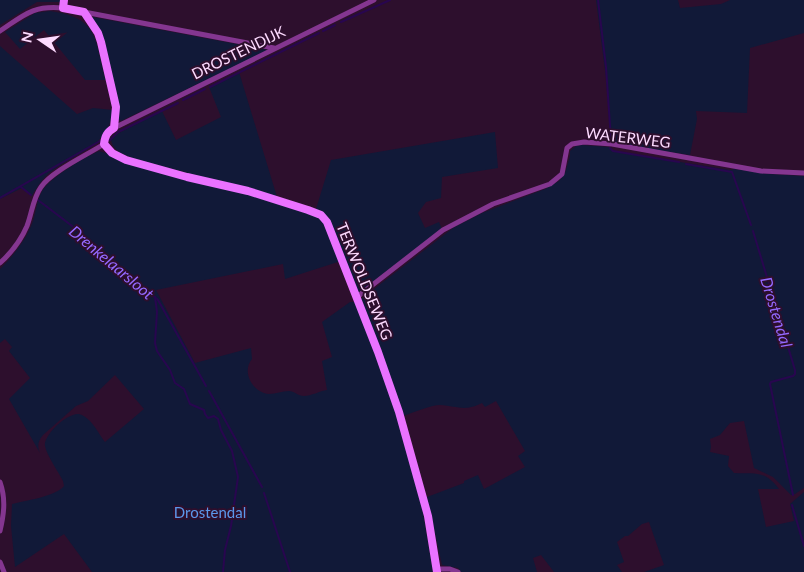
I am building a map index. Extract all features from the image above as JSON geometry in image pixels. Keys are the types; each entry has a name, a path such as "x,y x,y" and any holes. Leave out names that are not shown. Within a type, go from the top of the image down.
{"street":[{"name":"DROSTENDIJK","path":"114,128 374,0"},
{"path":"0,31 35,9 63,4 84,12 274,48"},
{"path":"0,263 24,233 36,196 41,187 49,178 105,142 108,132 114,128 116,107 101,42 98,33 84,12"},
{"name":"TERWOLDSEWEG","path":"105,142 112,153 126,160 248,191 321,215 330,227 399,412 428,516 437,570"},
{"name":"WATERWEG","path":"357,297 448,227 475,215 493,204 550,184 562,174 565,153 572,144 584,142 612,144 760,171 804,173"},
{"path":"0,482 4,492 4,502 0,531"},
{"path":"0,562 4,572"},
{"path":"437,570 450,569 458,572"}],"green space":[{"path":"0,0 60,0 60,2 37,2 0,25"},
{"path":"596,0 678,0 680,8 721,4 730,0 804,0 804,33 750,48 747,113 696,111 697,119 690,155 611,143 606,78"},
{"path":"50,11 66,14 87,25 96,42 106,80 85,80 44,30 20,49 5,32 35,13"},
{"path":"93,17 268,50 121,121 118,119 92,20"},
{"path":"0,46 77,114 93,108 113,110 110,123 98,141 49,173 40,182 32,196 22,188 0,199"},
{"path":"239,72 277,197 132,158 119,152 112,144 111,140 115,135 162,111 176,140 221,117 209,87"},
{"path":"495,132 498,168 442,177 441,198 426,202 418,213 425,228 439,222 442,229 358,293 332,227 316,209 331,160"},
{"path":"576,146 609,147 612,151 730,170 804,176 804,488 791,495 773,477 754,468 744,421 730,423 720,435 710,439 710,452 729,456 728,466 734,473 759,474 769,479 779,489 758,489 766,527 794,521 790,504 804,492 804,572 644,572 664,565 649,522 642,524 628,536 617,542 624,562 617,565 622,572 554,572 541,555 533,558 537,572 461,572 458,568 442,565 427,497 464,483 464,481 478,475 484,489 525,467 518,456 525,451 496,401 485,407 482,403 466,408 436,405 403,416 361,299 453,228 482,213 545,189 559,181 565,173 570,151"},
{"path":"99,151 315,214 325,223 341,261 285,279 283,264 156,290 195,363 251,348 252,359 249,364 248,376 258,390 269,394 289,391 304,396 327,390 322,361 332,357 322,322 350,302 357,302 385,375 420,495 433,572 92,572 64,534 15,567 11,526 12,504 55,493 64,486 45,446 45,441 52,431 63,420 74,414 79,414 91,422 105,442 144,409 115,375 88,401 76,406 43,435 38,444 40,453 9,399 30,378 9,351 12,347 5,339 0,343 0,269 15,253 27,235 40,194 46,186 68,168"}],"waterway":[{"path":"341,22 390,0"},
{"name":"Drostendal","path":"598,0 606,67 611,140"},
{"path":"323,31 335,25"},
{"path":"210,87 319,33"},
{"path":"183,100 205,89"},
{"path":"110,140 118,132 178,103"},
{"path":"0,198 100,141"},
{"name":"Drostendal","path":"610,148 613,151 679,162"},
{"name":"Drostendal","path":"686,164 732,172 751,225"},
{"name":"Drenkelaarsloot","path":"21,187 31,195"},
{"name":"Drenkelaarsloot","path":"38,200 76,229 158,300 206,386"},
{"name":"Drostendal","path":"753,231 795,370 793,376 771,382 770,384 793,495"},
{"path":"155,297 157,312 155,343 157,351 170,370 175,383 184,389 190,404 204,410 208,418 214,416 218,419 221,430 232,451 238,477 223,572"},
{"name":"Drenkelaarsloot","path":"209,391 262,487"},
{"name":"Drenkelaarsloot","path":"264,493 290,572"},
{"name":"Drostendal","path":"792,505 804,546"}]}
